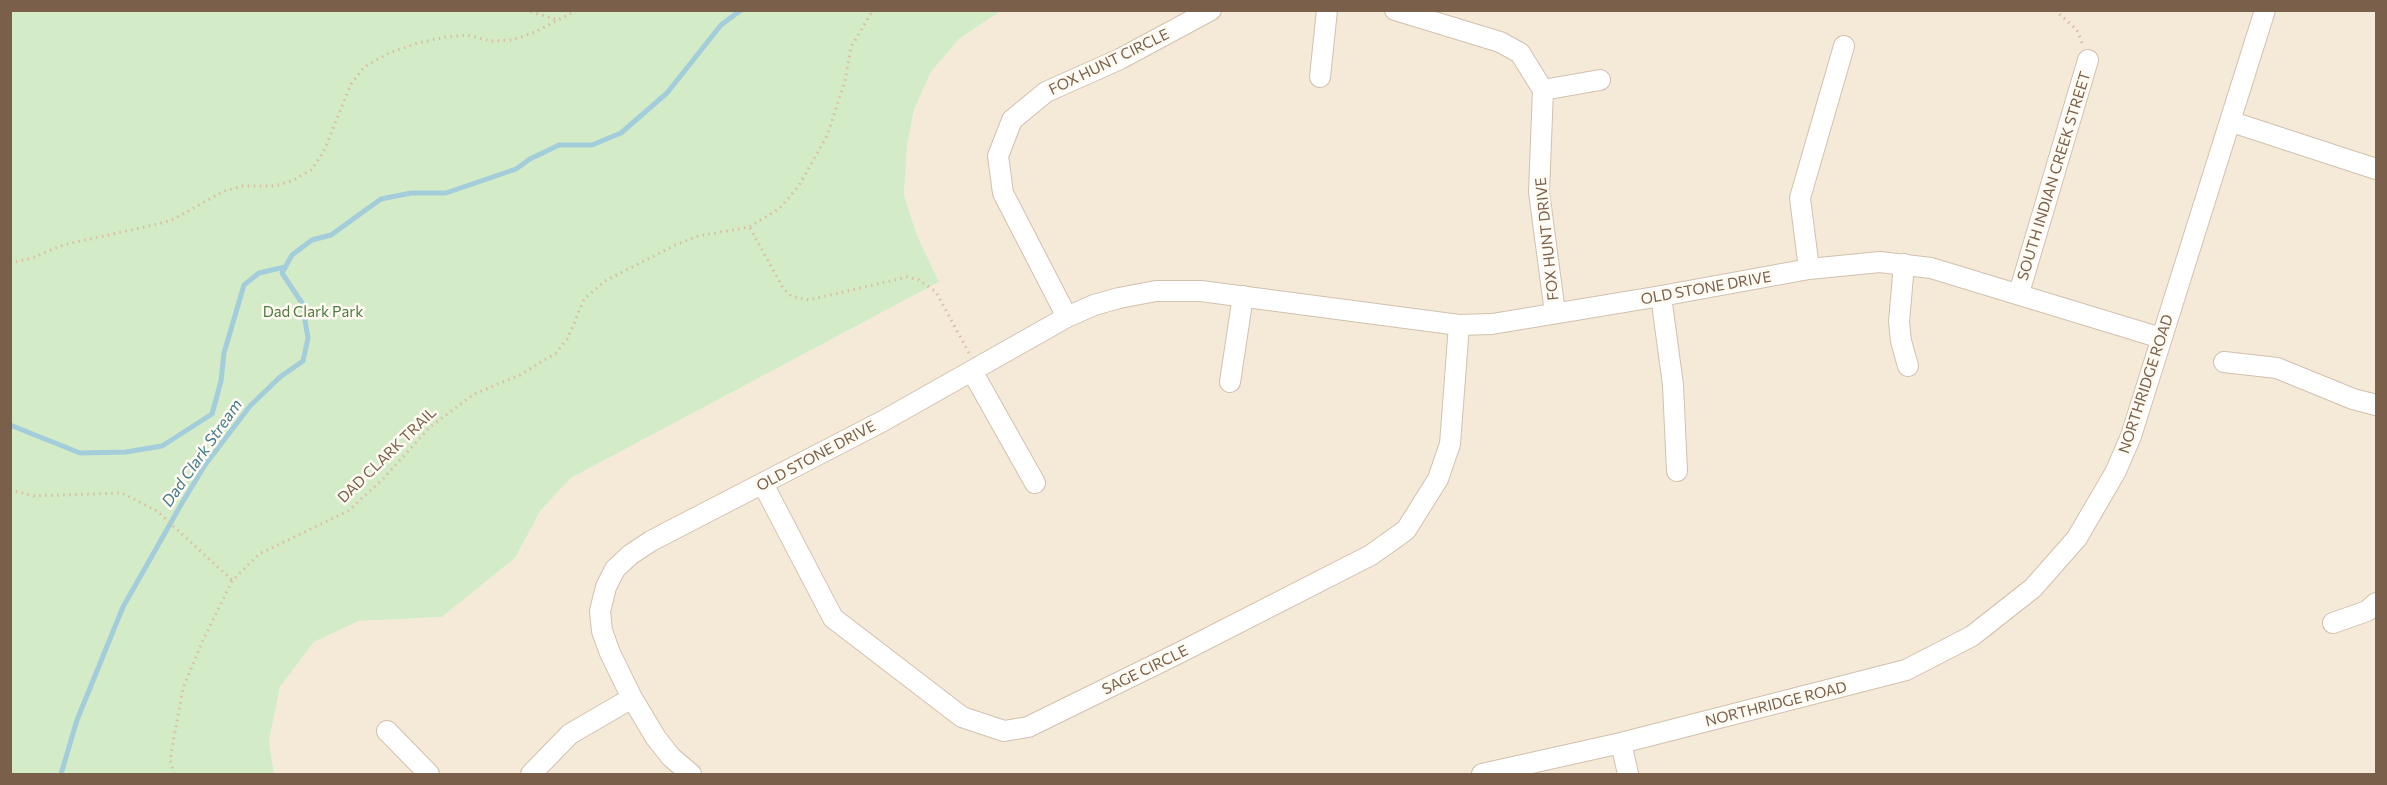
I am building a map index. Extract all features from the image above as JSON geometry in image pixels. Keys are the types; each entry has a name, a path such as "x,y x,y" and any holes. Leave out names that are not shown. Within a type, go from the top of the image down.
{"street":[{"name":"FOX HUNT CIRCLE","path":"1068,317 1003,193 998,156 1012,120 1046,92 1120,59 1211,10"},
{"path":"1320,77 1327,10"},
{"path":"1395,10 1500,42 1520,53 1543,90 1600,80"},
{"name":"NORTHRIDGE ROAD","path":"1482,774 1621,743 1906,670 1972,636 2033,588 2077,538 2116,471 2131,436 2232,122 2265,10"},
{"path":"1809,269 1800,198 1844,46"},
{"name":"SOUTH INDIAN CREEK STREET","path":"2019,293 2088,60"},
{"name":"FOX HUNT DRIVE","path":"1543,90 1539,192 1555,313"},
{"path":"2232,122 2376,169"},
{"name":"OLD STONE DRIVE","path":"690,774 671,757 656,738 632,698 602,631 600,611 606,587 615,569 630,555 651,541 763,484 1068,317 1111,300 1156,291 1201,291 1459,325 1492,324 1809,269 1880,262 1931,268 2161,338"},
{"path":"1904,264 1899,322 1901,341 1908,366"},
{"path":"1230,382 1243,296"},
{"path":"1661,296 1673,386 1677,471"},
{"name":"SAGE CIRCLE","path":"763,484 833,618 962,717 1004,731 1028,727 1361,560 1406,530 1438,478 1450,444 1459,325"},
{"path":"2224,362 2277,368 2353,399 2376,405"},
{"path":"975,369 1035,483"},
{"path":"2333,622 2367,611 2376,603"},
{"path":"531,774 570,734 632,698"},
{"path":"387,731 429,774"},
{"path":"1621,743 1628,774"}],"path":[{"path":"525,10 556,20"},
{"path":"10,263 32,258 63,245 174,219 224,190 243,186 274,186 292,181 310,170 323,153 351,84 364,68 389,53 418,43 467,34 490,40 512,40 535,32 577,10"},
{"name":"DAD CLARK TRAIL","path":"174,774 170,760 183,688 232,581 258,554 348,511 381,481 430,427 474,394 520,375 556,353 568,338 584,299 605,281 675,245 698,236 749,227 778,209 798,187 827,136 845,81 851,47 873,10"},
{"path":"2055,10 2077,30 2088,60"},
{"path":"749,227 783,288 791,296 809,300 907,277 919,280 936,292 975,369"},
{"path":"10,490 34,496 122,494 157,511 232,581"}],"shaded area":[{"path":"1001,11 2376,11 2376,774 274,774 269,741 280,687 314,642 359,621 442,617 515,558 541,510 571,478 939,282 917,235 904,195 907,146 914,110 931,72 959,39"}],"green space":[{"name":"Dad Clark Park","path":"10,11 1001,11 959,39 931,72 914,110 907,146 904,195 917,235 939,282 571,478 541,510 515,558 442,617 359,621 314,642 280,687 269,741 274,774 11,774"}],"waterway":[{"name":"Dad Clark Stream","path":"61,774 77,720 123,607 182,503 205,465 250,406 280,377 303,361 308,338 302,303 282,273 292,255 312,240 331,235 381,199 411,193 446,193 516,169 530,159 559,145 592,145 621,133 667,93 721,25 741,10"},
{"path":"10,425 80,453 126,452 162,446 212,414 221,381 224,353 244,285 259,273 285,267"}]}
